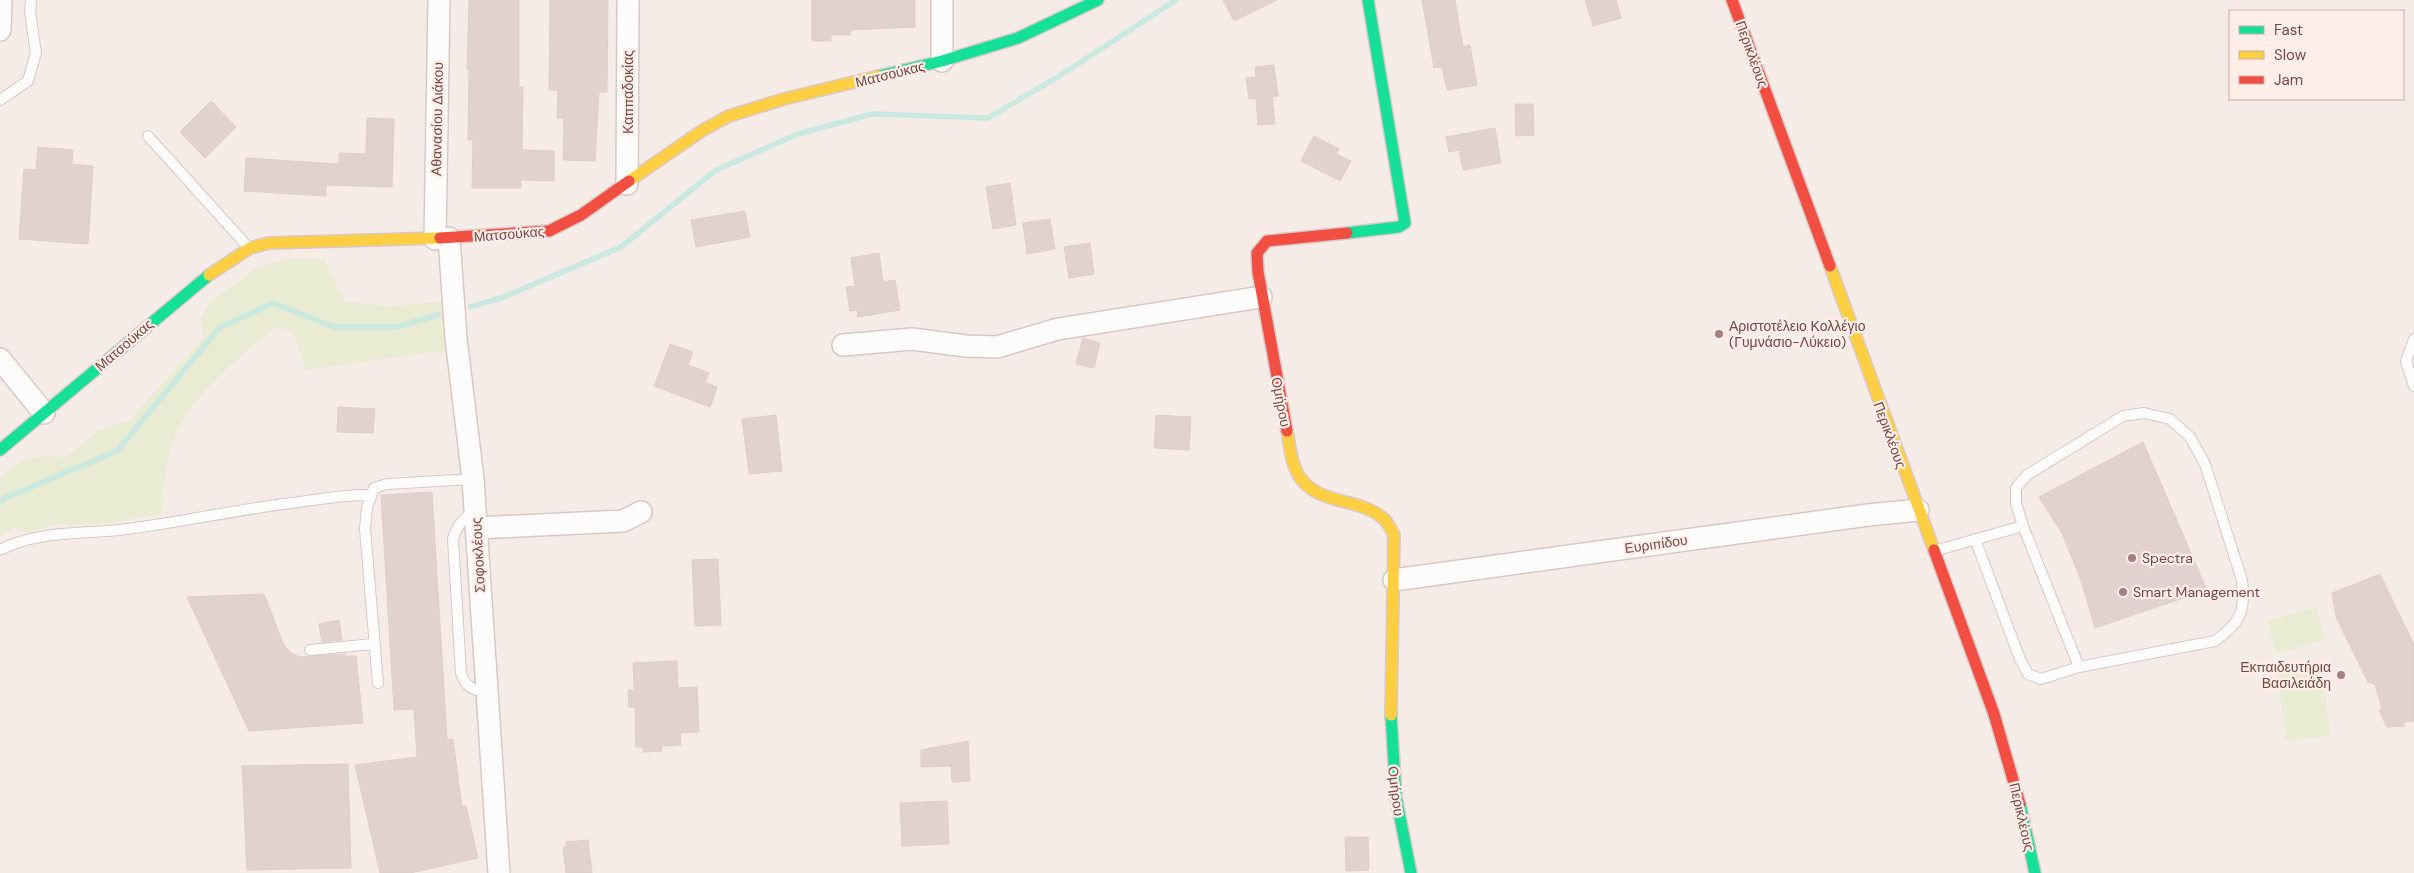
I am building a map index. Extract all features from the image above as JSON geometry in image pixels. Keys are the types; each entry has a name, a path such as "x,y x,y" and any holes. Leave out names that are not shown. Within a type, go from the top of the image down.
{"street":[{"path":"0,30 1,0"},
{"name":"Αθανασίου Διάκου","path":"439,0 442,239"},
{"name":"Καππαδοκίας","path":"628,0 628,184"},
{"path":"942,0 942,62"},
{"name":"Ματσούκας","path":"0,450 189,291 224,264 250,248 269,243 289,241 442,239 550,231 581,215 628,184 703,130 742,111 942,62 1018,38 1098,0"},
{"name":"Ομήρου","path":"1368,0 1406,214 1405,223 1399,227 1294,237 1264,243 1259,249 1257,259 1261,297 1292,458 1298,474 1310,489 1322,496 1370,509 1384,518 1394,535 1390,681 1392,755 1396,797 1410,873"},
{"name":"Περικλέους","path":"1732,0 2004,745 2020,803 2035,873"},
{"name":"Σοφοκλέους","path":"442,239 473,480 498,873"},
{"path":"843,345 912,339 966,346 997,347 1058,328 1261,297"},
{"path":"0,358 44,413"},
{"name":"Ευριπίδου","path":"1394,580 1868,514 1918,510"},
{"path":"476,519 623,521 641,512"}],"lane":[{"path":"0,100 28,81 36,53 30,12 31,0"},
{"path":"148,136 250,248"},
{"path":"2414,339 2406,361 2414,386"},
{"path":"1975,539 2020,659 2028,674 2041,679 2079,667 2215,641 2230,630 2240,617 2244,599 2242,580 2205,464 2190,437 2170,419 2144,413 2123,416 2027,475 2016,488 2016,503 2023,526 2079,667"},
{"path":"378,683 366,529 370,496 374,488 387,484 473,480"},
{"path":"0,550 10,544 50,535 119,530 278,504 355,494 370,496"},
{"path":"1934,551 2023,526"},
{"path":"310,650 374,644"}],"green space":[{"path":"290,258 324,259 345,302 389,306 442,302 446,350 306,370 293,332 277,327 221,374 185,417 170,452 161,514 104,524 58,524 28,533 14,528 0,536 0,478 17,464 31,458 46,456 67,457 97,431 129,421 204,337 200,320 209,303 257,268"},
{"path":"2316,607 2325,640 2276,654 2267,621"},
{"path":"2321,662 2330,736 2286,741 2277,667"}],"building":[{"path":"469,0 519,0 519,87 523,87 522,150 554,151 554,181 521,180 521,188 472,188 473,140 468,140 469,69 467,69"},
{"path":"550,0 608,0 607,92 599,92 595,161 563,160 564,118 557,118 558,90 549,90"},
{"path":"812,0 915,0 915,27 850,30 851,35 831,35 831,41 812,41"},
{"path":"1223,0 1277,0 1234,21"},
{"path":"1422,0 1455,0 1463,47 1470,45 1477,85 1447,90 1442,67 1434,68"},
{"path":"1585,0 1616,0 1621,18 1593,26"},
{"path":"1274,65 1278,96 1272,97 1275,124 1258,125 1256,99 1249,99 1246,78 1256,77 1255,67"},
{"path":"211,101 236,127 205,158 180,132"},
{"path":"1515,104 1533,104 1534,135 1516,136"},
{"path":"367,118 394,119 392,187 326,185 326,196 244,191 246,158 339,164 339,153 366,154"},
{"path":"1495,128 1501,163 1463,170 1459,150 1449,152 1446,137"},
{"path":"1314,136 1339,149 1336,154 1351,161 1340,181 1301,161"},
{"path":"38,147 73,150 72,164 93,166 88,244 19,239 24,169 36,170"},
{"path":"1010,183 1016,225 993,229 986,187"},
{"path":"745,211 750,237 696,247 691,220"},
{"path":"1050,219 1055,249 1027,254 1023,223"},
{"path":"1090,243 1094,274 1069,278 1064,247"},
{"path":"879,253 883,282 895,280 900,310 858,317 857,310 850,311 846,287 855,286 851,258"},
{"path":"1083,338 1100,343 1094,368 1076,364"},
{"path":"670,344 693,352 688,365 709,373 705,382 717,387 710,407 654,386"},
{"path":"338,407 375,409 373,433 337,432"},
{"path":"776,415 782,471 749,474 742,419"},
{"path":"1156,415 1191,417 1189,450 1154,448"},
{"name":"Spectra","path":"2143,442 2207,590 2095,628 2081,581 2063,535 2039,497"},
{"path":"432,492 447,739 453,739 462,807 466,806 478,858 410,873 380,873 355,765 417,757 414,709 394,710 381,495"},
{"path":"718,559 721,625 695,626 692,560"},
{"path":"2380,574 2414,645 2414,721 2404,722 2404,726 2387,727 2379,711 2382,709 2375,684 2368,682 2336,617 2332,593"},
{"path":"264,594 283,643 290,652 299,657 345,654 345,656 356,656 363,723 249,731 187,597"},
{"path":"339,620 342,640 322,642 319,624"},
{"path":"677,661 678,688 697,687 699,732 680,733 681,745 661,746 662,751 643,752 643,747 636,747 635,707 629,707 628,690 634,690 633,663"},
{"path":"968,741 970,781 952,782 951,766 921,767 921,750"},
{"path":"348,764 351,868 247,870 242,766"},
{"path":"947,801 949,844 902,846 900,803"},
{"path":"1345,837 1368,837 1369,870 1346,871"},
{"path":"588,840 592,873 566,873 563,847 567,847 566,842"}],"waterway":[{"path":"470,307 504,297 621,247 716,170 798,134 872,114 988,118 1061,75 1176,0"},
{"path":"0,502 5,498 117,451 219,328 273,303 334,327 396,327 438,315"}],"traffic: fast":[{"path":"879,76 942,61 1018,38 1098,0"},
{"path":"1347,233 1399,227 1405,223 1368,0"},
{"path":"0,450 209,275"},
{"path":"1391,715 1396,797 1411,873"},
{"path":"2020,804 2035,873"}],"traffic: slow":[{"path":"629,181 703,130 729,116 784,99 879,76"},
{"path":"209,275 250,248 269,243 440,238"},
{"path":"1830,266 1934,550"},
{"path":"1287,431 1295,468 1301,479 1310,488 1319,494 1364,507 1374,512 1384,519 1394,535 1391,715"}],"traffic: jam":[{"path":"1732,0 1830,266"},
{"path":"440,238 549,231 581,215 629,181"},
{"path":"1287,431 1258,272 1257,253 1267,241 1347,233"},
{"path":"1934,550 1994,714 2020,804"}],"place":[{"name":"Αριστοτέλειο Κολλέγιο (Γυμνάσιο-Λύκειο)","path":"1719,334"},
{"name":"Spectra","path":"2132,558"},
{"name":"Smart Management","path":"2123,592"},
{"name":"Εκπαιδευτήρια Βασιλειάδη","path":"2341,675"}]}
